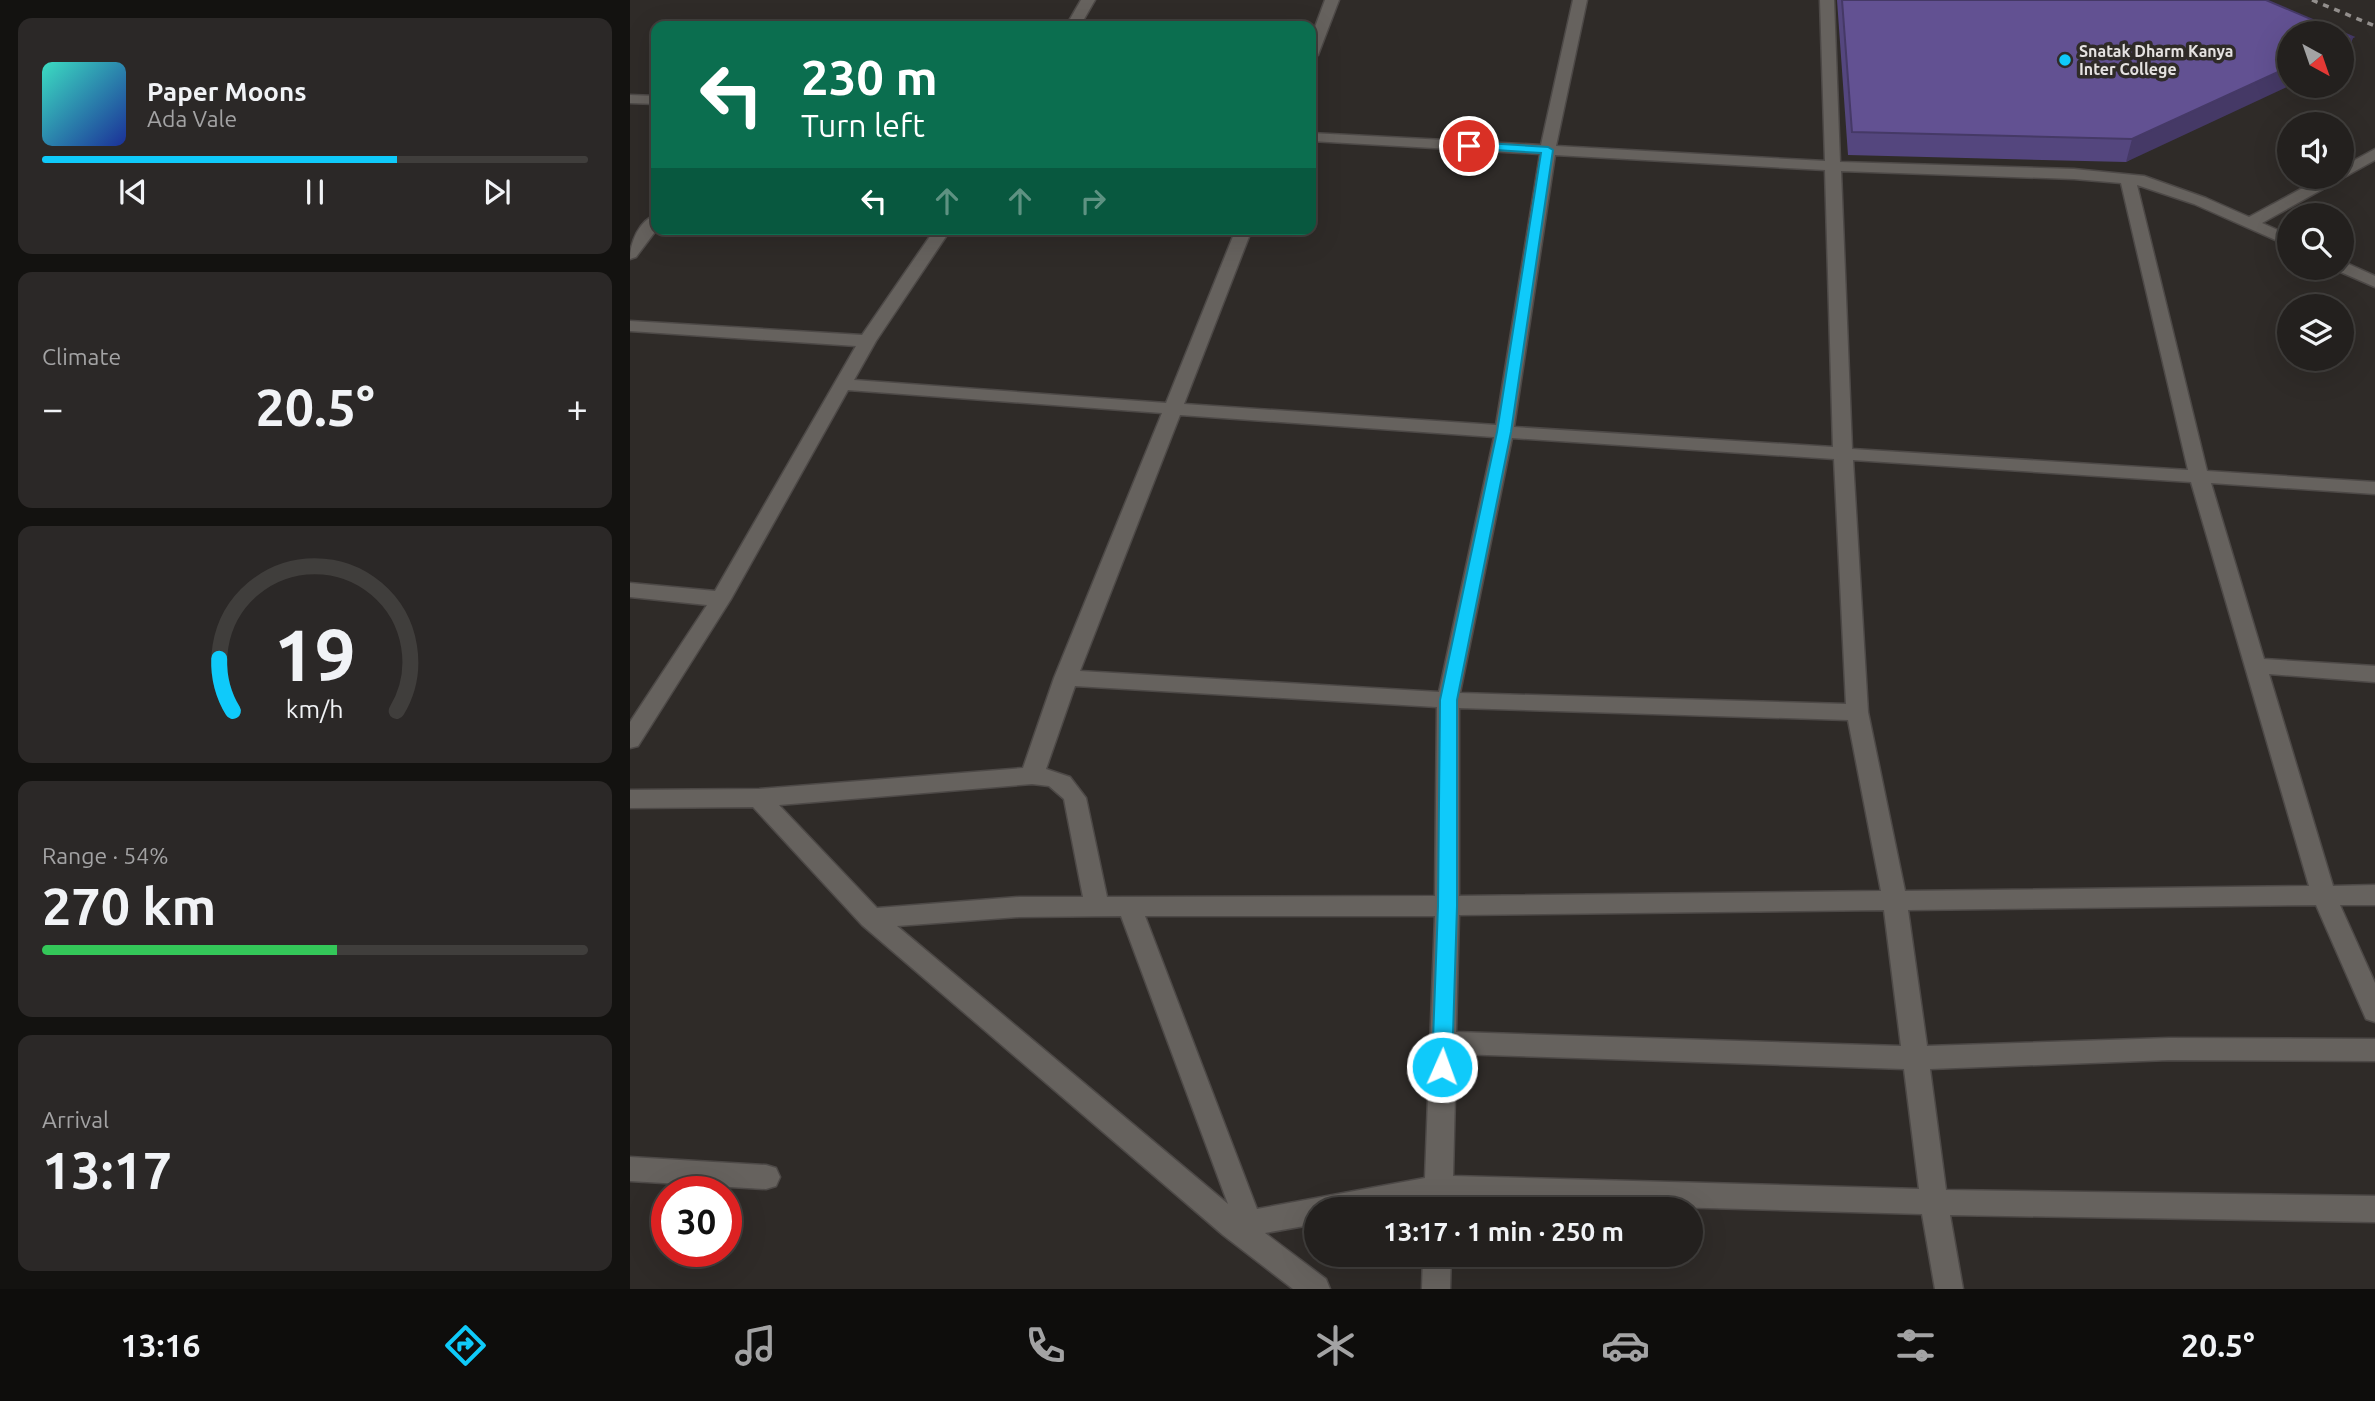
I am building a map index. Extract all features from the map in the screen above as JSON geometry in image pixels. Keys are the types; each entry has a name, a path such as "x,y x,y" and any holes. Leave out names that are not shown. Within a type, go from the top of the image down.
{"street":[{"path":"1076,21 1088,0"},
{"path":"1316,42 1332,0"},
{"path":"1438,1197 1447,906 1448,700 1504,432 1548,150 1580,0"},
{"path":"1827,0 1843,455 1857,712 1895,901 1934,1202 1950,1289"},
{"path":"630,99 651,100"},
{"path":"1316,137 1833,166 2074,174 2128,179 2175,191 2277,235"},
{"path":"2354,166 2375,154"},
{"path":"2128,179 2199,476 2255,666 2324,896 2375,1011"},
{"path":"2250,222 2312,189"},
{"path":"630,254 651,227"},
{"path":"630,740 721,599 867,341 939,235"},
{"path":"1032,776 1065,678 1242,235"},
{"path":"2354,272 2375,282"},
{"path":"630,326 867,341"},
{"path":"842,384 1174,410 2375,488"},
{"path":"630,590 721,599"},
{"path":"2255,666 2375,674"},
{"path":"1065,678 1448,700 1857,712"},
{"path":"630,799 759,798 1048,776 1068,786 1075,798 1097,906"},
{"path":"759,798 871,918 1315,1289"},
{"path":"871,918 1019,906 1447,906 2375,895"},
{"path":"1129,907 1165,992 1209,1118 1241,1225"},
{"path":"1443,1043 1915,1058 2168,1049 2375,1050"},
{"path":"630,1169 766,1177"},
{"path":"1703,1200 2375,1209"},
{"path":"1241,1225 1304,1213"},
{"path":"1436,1289 1437,1267"}],"building":[{"name":"Snatak Dharm Kanya Inter College","path":"1842,0 2266,0 2315,21 2277,21 2277,73 2132,139 1852,132"}],"railway":[{"path":"2312,0 2375,26"}],"place":[{"name":"Snatak Dharm Kanya Inter College","path":"2065,60"}],"route":[{"path":"1442,1067 1447,906 1448,700 1504,432 1548,150 1469,146"}]}
